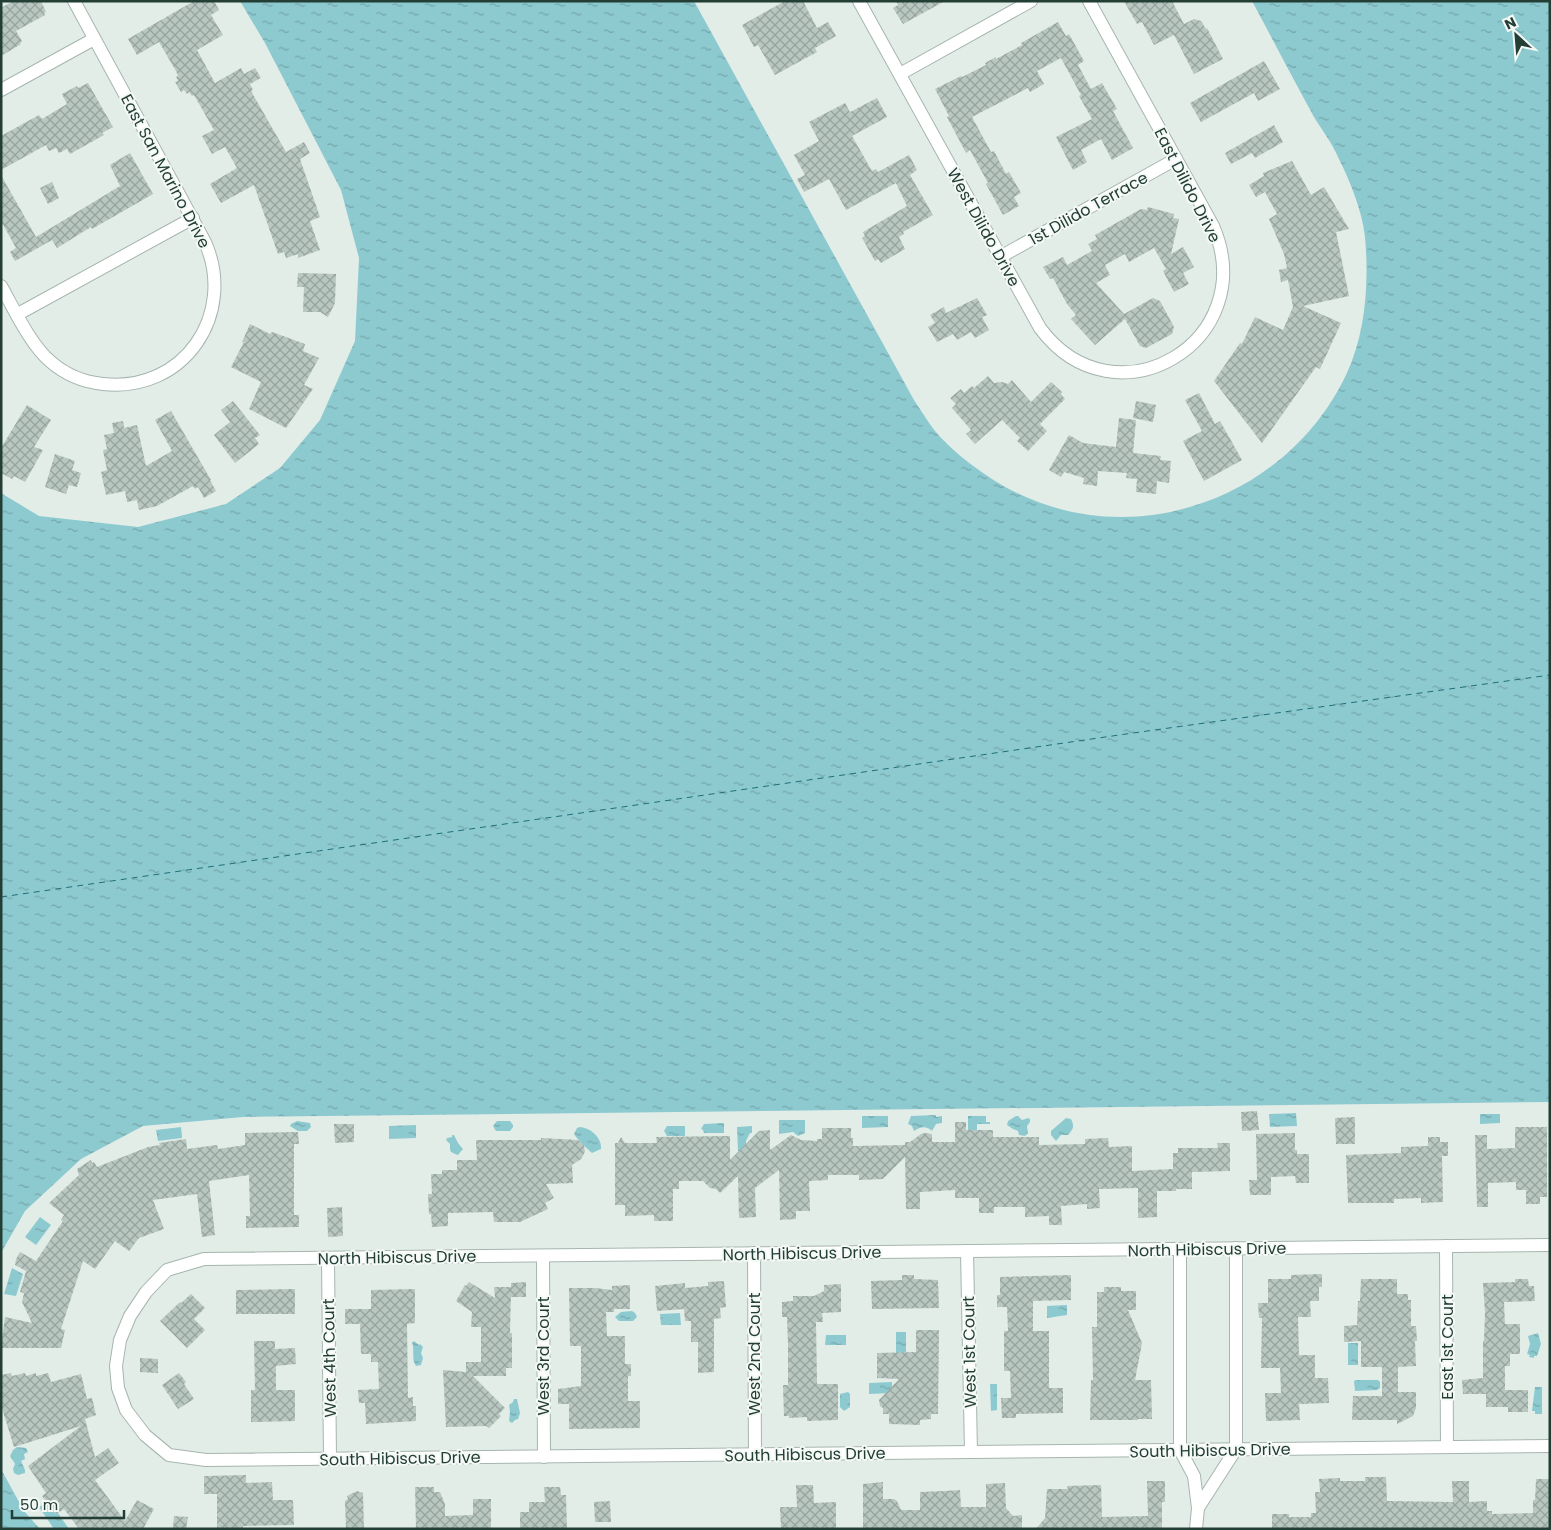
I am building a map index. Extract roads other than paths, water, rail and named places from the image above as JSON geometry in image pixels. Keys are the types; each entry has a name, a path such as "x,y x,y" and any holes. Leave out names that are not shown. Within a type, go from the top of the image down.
{"street":[{"name":"East San Marino Drive","path":"1,286 33,342 44,356 63,371 95,383 122,385 149,379 171,369 185,358 210,319 215,285 214,263 193,218 74,1"},
{"name":"West Dilido Drive","path":"859,1 1040,328 1056,347 1091,368 1104,371 1130,372 1166,362"},
{"path":"900,74 1031,1"},
{"name":"East Dilido Drive","path":"1089,1 1217,235 1223,257 1223,282 1217,306 1206,328 1189,347 1166,362"},
{"path":"1,90 94,39"},
{"name":"1st Dilido Terrace","path":"1000,257 1176,159"},
{"path":"18,314 193,218"},
{"name":"North Hibiscus Drive","path":"116,1366 120,1340 130,1316 146,1292 167,1270 204,1259 1550,1245"},
{"name":"East 1st Court","path":"1446,1246 1447,1447"},
{"path":"1198,1508 1236,1449 1236,1248"},
{"path":"1180,1249 1180,1450 1194,1476 1198,1508 1196,1529"},
{"name":"West 1st Court","path":"967,1251 971,1452"},
{"name":"West 2nd Court","path":"754,1253 755,1454"},
{"name":"West 3rd Court","path":"543,1256 544,1457"},
{"name":"West 4th Court","path":"328,1258 330,1459"},
{"name":"South Hibiscus Drive","path":"116,1366 118,1388 126,1410 145,1435 170,1454 206,1460 1550,1446"}],"water":[{"path":"240,1 694,1 914,400 941,438 984,474 1040,503 1091,515 1142,516 1192,507 1239,487 1282,458 1318,421 1346,375 1353,359 1362,325 1367,272 1365,237 1355,196 1336,152 1314,117 1252,1 1550,1 1550,1102 243,1117 143,1126 81,1159 25,1211 1,1253 1,493 39,516 138,527 226,504 280,468 320,420 355,341 359,258 341,190 265,43"},
{"path":"1296,1113 1297,1126 1270,1127 1269,1114"},
{"path":"1480,1114 1500,1114 1500,1123 1480,1124"},
{"path":"936,1115 936,1117 942,1116 942,1123 936,1124 932,1131 923,1127 914,1131 912,1126 908,1124 911,1116"},
{"path":"862,1116 888,1116 888,1127 862,1128"},
{"path":"968,1116 986,1116 986,1122 990,1122 990,1124 977,1124 977,1140 968,1140"},
{"path":"1016,1116 1022,1120 1030,1119 1027,1126 1028,1133 1025,1136 1019,1135 1018,1131 1007,1125 1008,1121"},
{"path":"1066,1118 1071,1119 1072,1129 1068,1135 1061,1135 1056,1141 1051,1135 1051,1131"},
{"path":"779,1120 805,1120 805,1133 798,1136 793,1132 779,1134"},
{"path":"297,1121 310,1123 311,1127 307,1131 298,1131 290,1126"},
{"path":"497,1121 510,1121 513,1127 510,1131 496,1131 493,1126"},
{"path":"724,1123 724,1133 704,1133 701,1129 704,1124"},
{"path":"416,1125 416,1138 389,1139 389,1126"},
{"path":"667,1126 685,1126 685,1136 667,1136 664,1131"},
{"path":"752,1126 752,1133 750,1133 746,1141 746,1151 738,1151 737,1127"},
{"path":"181,1127 182,1138 158,1141 156,1130"},
{"path":"577,1128 588,1129 598,1137 601,1149 592,1153 582,1144 574,1134"},
{"path":"454,1135 463,1149 458,1155 451,1151 450,1144 446,1140 452,1137"},
{"path":"40,1217 51,1225 36,1245 25,1237"},
{"path":"12,1268 23,1274 16,1296 4,1294"},
{"path":"1067,1305 1067,1315 1047,1318 1047,1306"},
{"path":"632,1311 637,1317 633,1321 619,1321 615,1317 621,1312"},
{"path":"680,1313 681,1325 661,1325 660,1314"},
{"path":"896,1332 906,1332 906,1355 896,1356"},
{"path":"1538,1333 1541,1344 1537,1356 1534,1356 1534,1358 1529,1357 1530,1355 1527,1354 1530,1344 1528,1336"},
{"path":"826,1335 846,1335 846,1345 825,1345"},
{"path":"414,1341 423,1347 421,1365 416,1366 412,1343"},
{"path":"1348,1343 1358,1343 1358,1365 1348,1365"},
{"path":"1378,1380 1380,1388 1377,1390 1355,1391 1354,1381"},
{"path":"892,1382 892,1393 869,1394 869,1383"},
{"path":"990,1384 997,1384 997,1410 991,1411"},
{"path":"1535,1387 1542,1387 1542,1414 1535,1414 1535,1411 1532,1411"},
{"path":"848,1392 850,1394 850,1407 844,1411 840,1407 840,1394"},
{"path":"514,1399 517,1399 520,1413 518,1419 512,1423 509,1421 509,1405"},
{"path":"17,1447 26,1448 28,1452 24,1454 25,1459 21,1461 25,1473 18,1475 14,1473 15,1464 10,1456"},
{"path":"1,1469 24,1511 40,1529 1,1529"},
{"path":"47,1502 56,1514 58,1513 69,1529 54,1529 39,1507"}]}
